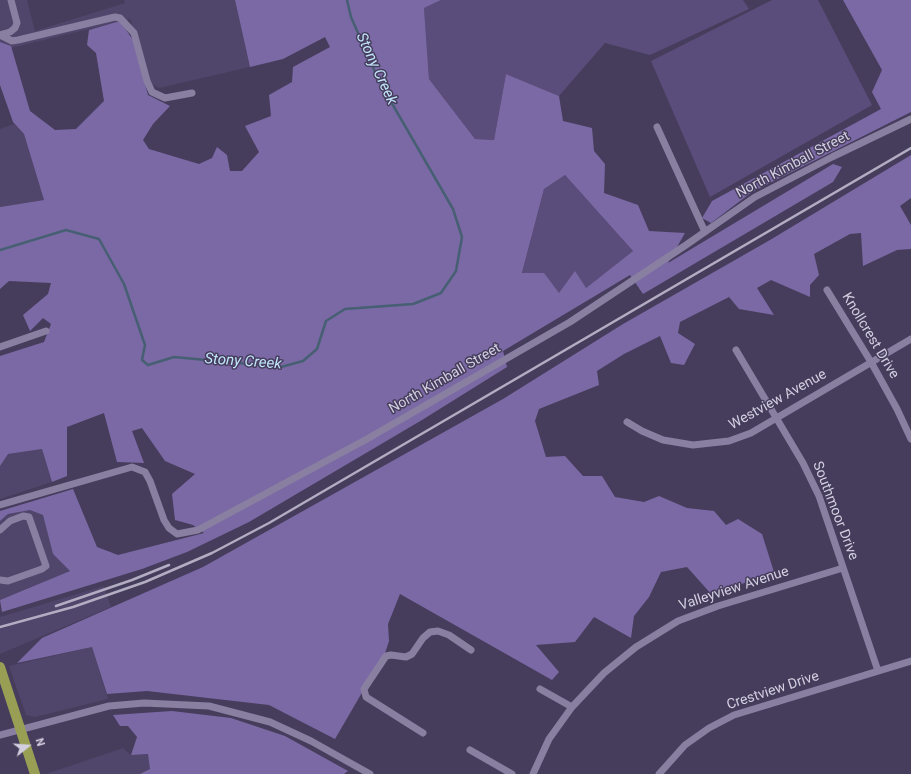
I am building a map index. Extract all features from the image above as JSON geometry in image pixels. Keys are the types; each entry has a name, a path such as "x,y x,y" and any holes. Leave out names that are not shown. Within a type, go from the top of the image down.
{"main road":[{"path":"1,671 35,774"}],"street":[{"path":"0,35 10,32 16,28 17,23 11,0"},
{"path":"0,35 12,41 115,17 120,18 134,33 142,67 152,92 165,98 192,93"},
{"name":"North Kimball Street","path":"0,505 132,467 145,472 150,481 164,520 169,528 177,534 198,530 367,439 570,322 755,197 911,118"},
{"path":"657,127 705,232"},
{"name":"Knollcrest Drive","path":"827,290 872,362 911,439"},
{"path":"0,347 46,331"},
{"name":"Westview Avenue","path":"627,422 662,440 693,445 729,441 751,433 911,339"},
{"name":"Southmoor Drive","path":"736,350 803,463 818,496 878,671"},
{"path":"0,530 10,521 23,516 29,517 46,566 42,569 8,581 0,580"},
{"name":"Valleyview Avenue","path":"533,774 549,739 572,707 604,673 626,656 678,621 718,606 843,568"},
{"path":"423,733 366,698 364,689 386,656 391,655 399,658 412,654 423,638 430,632 438,631 449,635 471,650"},
{"name":"Crestview Drive","path":"659,774 685,745 709,728 734,715 911,661"},
{"path":"540,689 572,707"},
{"path":"0,735 109,706 144,703 209,706 270,722 311,741 370,774"},
{"path":"470,750 512,774"}],"shaded area":[{"path":"0,0 27,0 35,31 125,3 124,0 235,0 250,67 159,88 151,84 130,19 11,48 10,46 0,42"},
{"path":"235,0 441,0 424,8 429,79 475,139 494,140 506,74 559,96 563,121 592,128 594,151 605,164 604,193 638,205 649,231 685,233 668,263 833,164 842,167 833,182 643,294 630,275 503,351 507,367 422,420 249,522 187,552 142,569 2,612 0,600 70,571 53,554 43,515 30,510 8,514 0,521 0,511 73,489 97,547 118,555 204,533 193,525 175,520 172,494 195,474 165,461 142,428 132,431 144,463 117,462 104,413 67,427 67,476 52,482 42,449 8,454 0,466 0,356 44,342 51,324 43,318 30,331 23,315 48,294 51,283 9,281 0,289 0,207 44,200 24,134 13,122 0,85 0,42 11,46 30,111 55,130 76,129 104,101 96,53 87,45 89,30 120,21 133,40 148,95 170,106 153,124 143,140 149,149 199,164 212,158 217,147 227,155 230,171 242,171 259,152 245,126 271,116 269,95 292,82 293,67 330,47 325,37 283,59 250,67","holes":["565,175 633,251 586,288 575,271 559,293 544,273 522,273 544,189"]},
{"path":"441,0 743,0 749,9 650,55 605,43 559,96 506,74 494,140 475,139 429,79 424,8"},
{"path":"772,0 818,0 872,105 710,197 651,61"},
{"path":"843,0 911,0 911,112 752,192 711,223 702,218 712,201 881,109 872,92 882,70"},
{"path":"14,124 24,134 44,200 0,207 0,129"},
{"path":"911,155 911,198 900,206 911,225 911,249 897,250 863,266 861,233 850,234 814,254 819,275 810,285 810,297 771,280 757,288 774,315 739,309 729,297 680,322 678,333 695,344 684,365 671,363 660,336 624,354 597,371 599,385 539,409 535,421 546,457 565,456 583,476 602,476 615,497 644,502 659,496 687,508 714,511 726,525 738,519 762,534 774,572 712,595 687,567 661,572 649,597 634,616 631,638 594,617 575,642 536,645 559,672 552,680 400,594 388,624 389,641 385,653 335,739 269,705 147,691 107,694 92,647 17,663 42,638 203,567 503,399 623,324 770,240"},
{"path":"565,175 633,251 586,288 559,293 522,274 544,189"},
{"path":"42,449 52,482 0,499 0,466 7,454"},
{"path":"31,509 44,515 53,554 70,571 0,600 0,521 8,514"},
{"path":"104,586 111,607 0,654 0,617"},
{"path":"92,647 108,699 35,717 26,715 9,666"},
{"path":"172,711 231,718 285,736 348,771 344,774 140,774 150,769 148,754 131,755 137,737 128,726 120,726 113,715"},
{"path":"123,748 131,755 148,754 151,769 140,774 46,774"}],"waterway":[{"name":"Stony Creek","path":"0,250 66,230 99,239 124,284 145,345 142,360 148,365 174,357 281,367 303,361 317,349 326,321 345,309 413,304 441,293 456,271 462,237 453,209 379,81 351,17 347,0"}],"railway":[{"path":"0,627 73,607 145,582 212,553 269,523 911,148"},
{"path":"56,606 132,580 169,565"}]}
